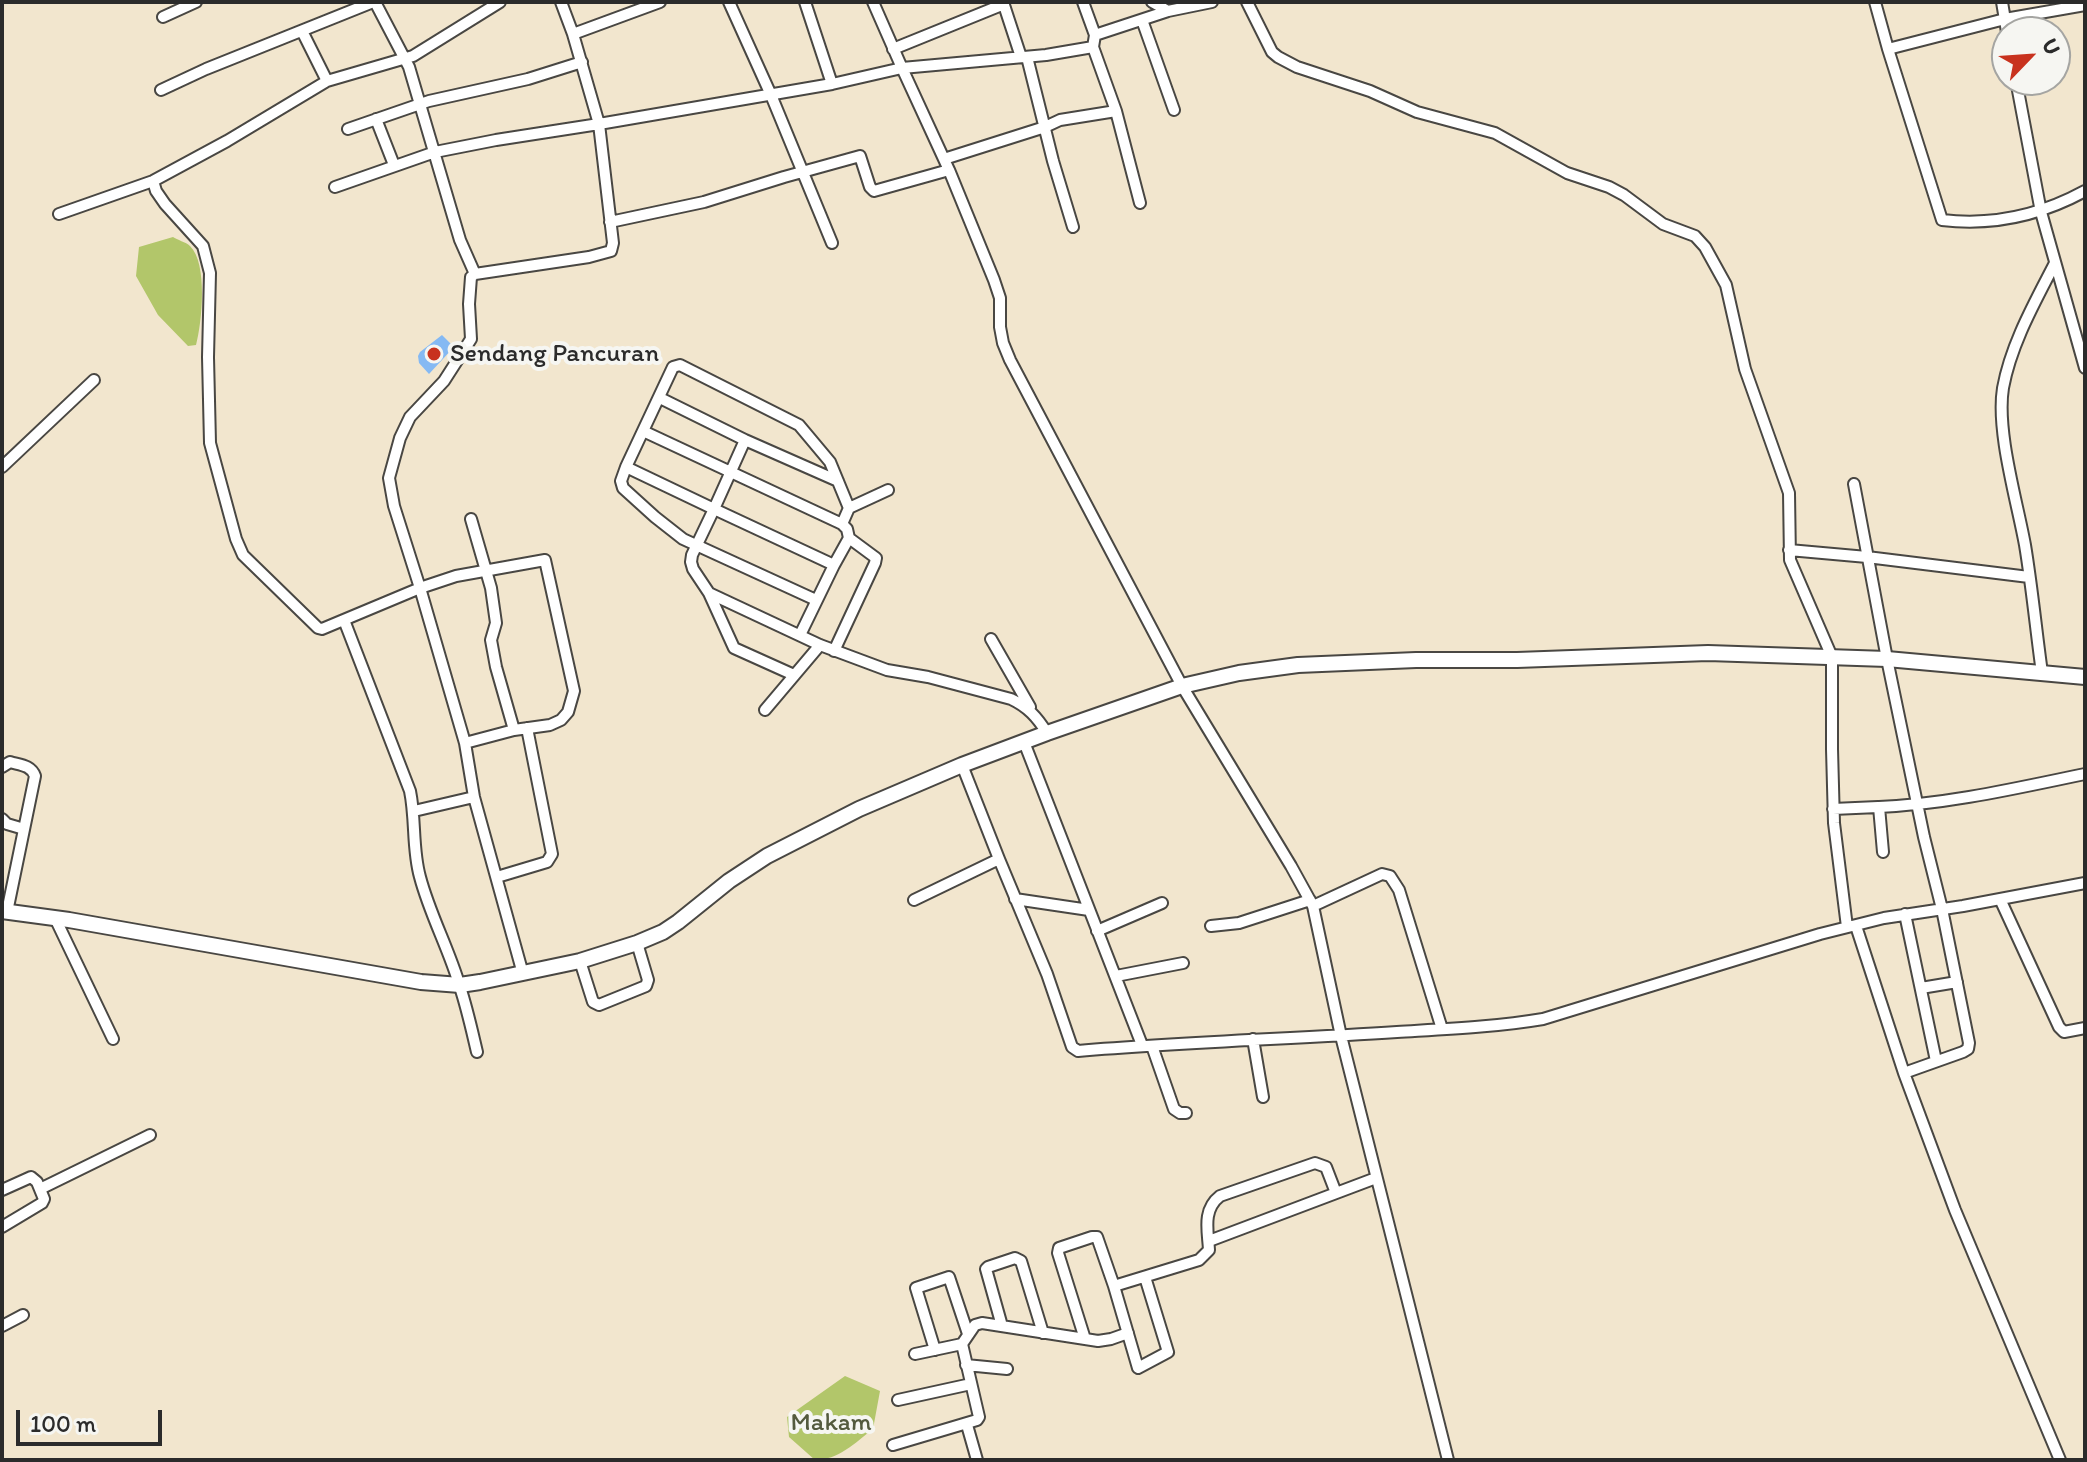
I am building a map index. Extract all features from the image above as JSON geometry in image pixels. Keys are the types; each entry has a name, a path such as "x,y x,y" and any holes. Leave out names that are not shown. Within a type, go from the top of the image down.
{"street":[{"path":"163,17 196,2"},
{"path":"161,90 374,2 406,59 460,240 475,274"},
{"path":"59,214 153,181 327,81 406,59 500,2"},
{"path":"523,974 474,797 465,743 394,506 390,473 410,417 444,381 471,339 471,277 608,253 613,248 599,124 561,2"},
{"path":"573,34 660,2"},
{"path":"729,2 832,243"},
{"path":"805,2 832,84"},
{"path":"873,2 969,214 1000,298 1000,327 1010,360 1182,686 1312,903 1341,1036 1448,1460"},
{"path":"1083,2 1140,203"},
{"path":"1152,2 1168,11"},
{"path":"335,187 435,152 771,95 902,68 1024,57 1094,41 1168,11 1212,2"},
{"path":"1247,2 1272,52 1280,58 1417,112 1495,133 1567,173 1624,195 1663,224 1695,236 1705,247 1726,285 1745,369 1789,493 1792,567 1832,657 1833,809 1851,926 1955,1210 2060,1460"},
{"path":"1875,2 1942,220 2002,220 2041,212 2085,191"},
{"path":"893,49 1003,3 1024,57 1073,227"},
{"path":"2022,16 2085,5"},
{"path":"1142,20 1174,110"},
{"path":"1888,49 1991,23"},
{"path":"302,31 327,81"},
{"path":"348,129 420,103 528,79 582,62"},
{"path":"2019,96 2041,212 2085,368"},
{"path":"610,222 704,202 860,156 874,191 1060,120 1116,111"},
{"path":"376,119 394,165"},
{"path":"153,181 165,204 203,246 210,273 210,443 240,547 258,571 322,629 456,576 545,560 574,691 568,712 550,725 514,730 465,743"},
{"path":"2042,673 2002,414 2003,388 2031,310 2055,263"},
{"path":"816,600 674,534 623,488 621,481 626,467 673,367 680,365 799,425 830,462 849,508"},
{"path":"2,467 94,380"},
{"path":"660,398 838,481"},
{"path":"643,431 847,529 849,538 800,635"},
{"path":"745,440 691,562 734,648 794,675"},
{"path":"626,467 834,565"},
{"path":"1854,484 1887,659 1969,1046 1963,1052 1904,1073"},
{"path":"842,524 849,508 888,490"},
{"path":"471,519 496,615 491,640 514,730"},
{"path":"834,651 876,558 849,538"},
{"path":"1789,550 2029,577"},
{"path":"709,593 834,651 887,670 928,677 1011,699 1035,715"},
{"path":"344,620 410,791 420,878 460,985 477,1052"},
{"path":"991,639 1047,733"},
{"path":"765,710 820,645"},
{"path":"2,767 10,762 28,767 35,776 4,912 55,918 421,982 460,985 580,961 637,943 663,932 767,856 859,809 1047,733 1182,686 1239,673 1298,665 1708,653 1887,659 2085,677"},
{"path":"497,877 547,862 552,854 527,728"},
{"path":"1024,742 1097,931 1174,1109 1186,1113"},
{"path":"962,765 1047,974 1074,1050 1516,1024 1636,992 1851,926 2085,883"},
{"path":"1833,809 1917,805 2085,774"},
{"path":"414,811 474,797"},
{"path":"1878,807 1883,852"},
{"path":"2,819 7,824 24,829"},
{"path":"914,900 999,859"},
{"path":"1211,926 1239,923 1312,903 1382,874 1390,876 1399,890 1442,1029"},
{"path":"1015,899 1089,910"},
{"path":"2000,899 2059,1027 2064,1032 2085,1028"},
{"path":"1097,931 1162,903"},
{"path":"1905,914 1936,1061"},
{"path":"55,918 113,1039"},
{"path":"580,961 593,1002 599,1005 646,986 648,980 637,943"},
{"path":"1116,976 1183,963"},
{"path":"1921,988 1957,982"},
{"path":"1253,1039 1263,1097"},
{"path":"40,1189 150,1135"},
{"path":"1114,1286 1199,1260 1209,1250 1207,1223 1210,1207 1220,1196 1315,1163 1326,1167 1336,1193"},
{"path":"2,1190 31,1177 37,1182 43,1202 2,1227"},
{"path":"1209,1241 1376,1178"},
{"path":"1085,1339 1059,1248 1097,1237 1138,1368 1168,1352 1145,1277"},
{"path":"1002,1326 986,1269 1015,1258 1021,1261 1043,1333"},
{"path":"893,1445 974,1423 979,1417 966,1365 965,1339 949,1277 916,1288 935,1350"},
{"path":"2,1326 23,1315"},
{"path":"915,1354 965,1339 972,1327 978,1324 1098,1341 1128,1333"},
{"path":"966,1365 1007,1369"},
{"path":"898,1400 971,1384"},
{"path":"967,1425 977,1460"}],"green space":[{"path":"173,237 190,246 199,266 201,308 196,345 188,346 158,315 136,276 139,247"},
{"name":"Makam","path":"845,1376 880,1391 873,1429 839,1454 815,1460 789,1437 787,1417"}],"water":[{"name":"Sendang Pancuran","path":"442,335 454,347 429,374 419,363 418,356"}],"place":[{"name":"Sendang Pancuran","path":"434,354"}]}
